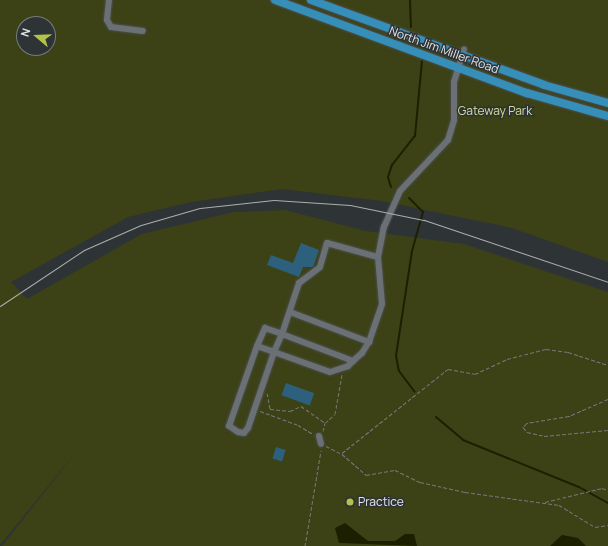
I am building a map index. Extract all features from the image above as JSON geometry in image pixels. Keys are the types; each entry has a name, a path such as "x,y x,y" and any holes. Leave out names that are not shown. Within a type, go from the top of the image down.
{"main road":[{"name":"North Jim Miller Road","path":"275,0 546,99 608,116"},
{"name":"North Jim Miller Road","path":"311,0 608,103"}],"lane":[{"path":"109,0 107,20 111,27 143,31"},
{"path":"257,346 330,372 343,369 353,361 369,342 382,304 378,256 384,227 400,191 441,149 450,135 454,120 452,93 458,68 464,53"},
{"path":"353,361 282,334 265,328 257,346 229,426 244,433 255,409 274,352 282,334 290,312 299,283 320,267 327,243 378,256"},
{"path":"290,312 369,342"},
{"path":"319,436 321,444"}],"path":[{"path":"342,454 448,370 475,374 507,359 546,349 568,352 608,365"},
{"path":"255,409 319,436 325,423 335,414 339,404 343,369"},
{"path":"261,391 270,396 270,409 290,411 301,406 325,423"},
{"path":"608,400 569,416 528,423 524,427 526,432 544,436 608,430"},
{"path":"305,546 321,444 342,454 366,475 395,470 420,482 465,492 542,502 570,509 598,528 608,525"},
{"path":"542,502 602,488 608,490"}],"green space":[{"name":"Gateway Park","path":"0,0 608,0 608,262 512,228 382,201 282,189 191,202 128,217 11,282 27,299 142,234 234,212 285,210 366,231 464,244 608,292 608,546 2,546 80,447 0,545"}],"shaded area":[{"path":"345,523 368,541 395,541 405,534 414,534 417,546 339,543 335,528"},
{"path":"562,535 578,538 586,546 550,546"}],"building":[{"path":"301,243 319,250 313,267 303,267 299,277 267,265 271,255 293,263"},
{"path":"286,383 314,393 310,405 282,395"},
{"path":"276,447 286,450 282,461 272,458"}],"waterway":[{"path":"410,0 411,27"},
{"path":"391,187 388,177 392,165 415,136 422,61"},
{"path":"409,198 423,212 412,251 396,356 399,371 415,392"},
{"path":"436,417 463,440 579,487 608,503"}],"tram line":[{"path":"0,306 84,250 141,225 200,208 274,200 350,205 424,220 608,282"}],"place":[{"name":"Practice","path":"350,502"}]}
